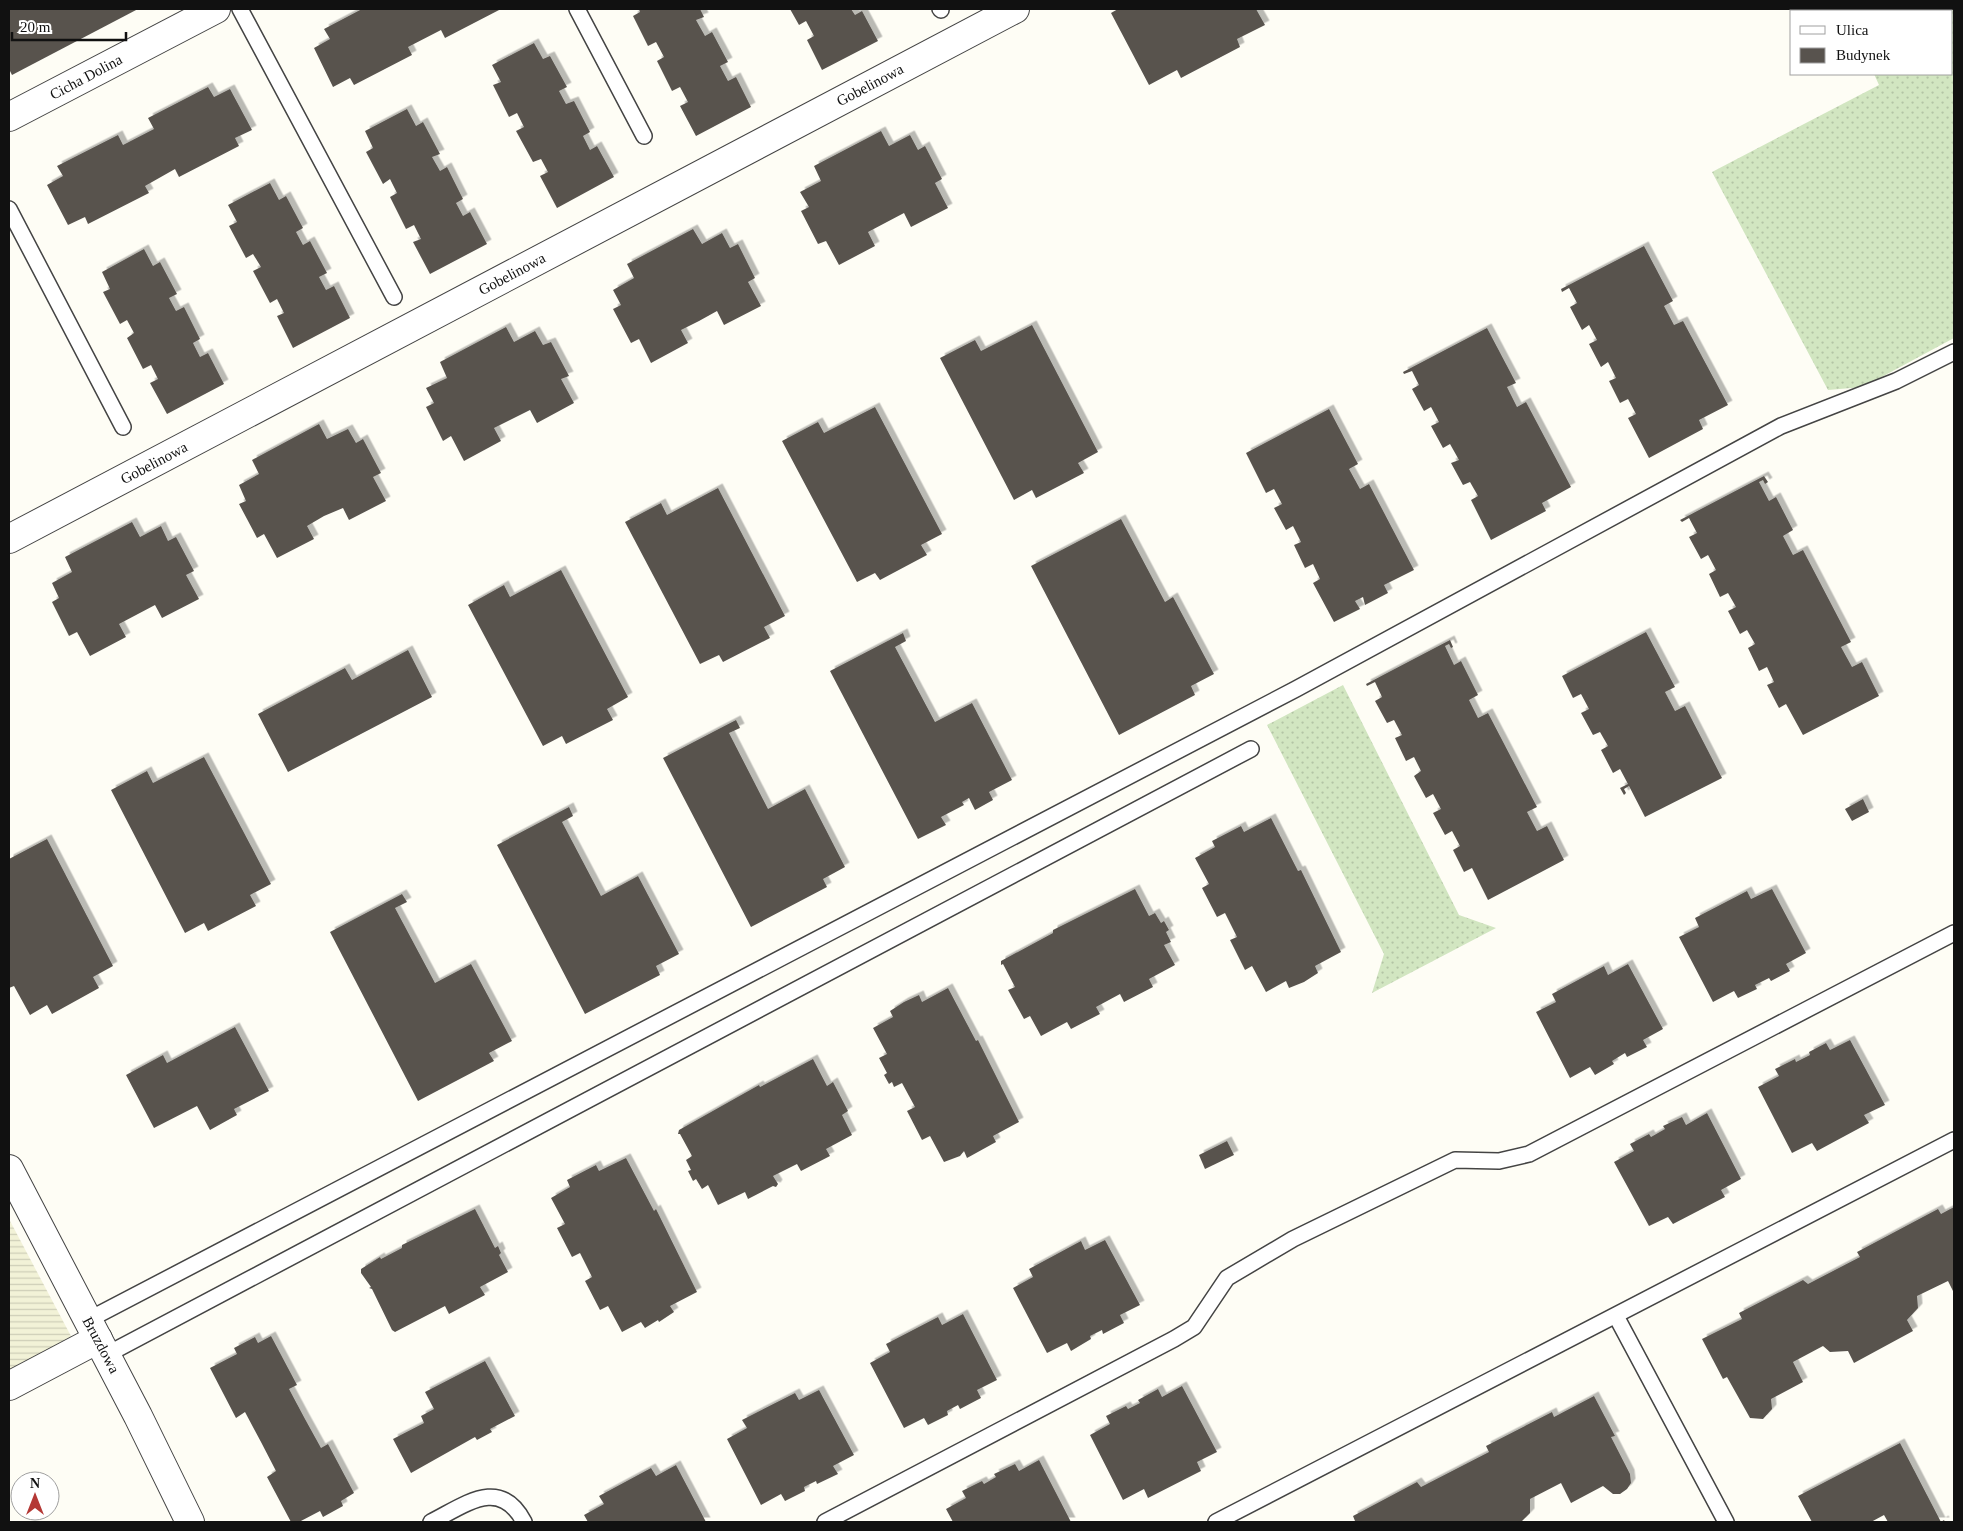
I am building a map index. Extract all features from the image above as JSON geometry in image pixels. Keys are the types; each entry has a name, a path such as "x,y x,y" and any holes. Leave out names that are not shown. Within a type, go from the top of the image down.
{"street":[{"name":"Cicha Dolina","path":"9,117 216,9"},
{"name":"Gobelinowa","path":"9,539 1015,9"},
{"name":"Bruzdowa","path":"9,1169 98,1338 190,1522"},
{"path":"9,1386 98,1338"}],"lane":[{"path":"240,9 394,297"},
{"path":"577,9 644,136"},
{"path":"9,208 123,427"},
{"path":"98,1338 1781,426 1896,381 1954,352"},
{"path":"98,1338 1251,749"},
{"path":"825,1522 1194,1327 1227,1278 1293,1239 1455,1160 1499,1161 1529,1154 1954,933"},
{"path":"1216,1522 1954,1140"},
{"path":"1616,1316 1726,1522"},
{"path":"431,1522 478,1498 494,1496 506,1501 518,1510 524,1522"}],"green space":[{"path":"1954,9 1954,338 1863,387 1828,390 1712,172 1879,85 1874,75 1953,75 1953,10 1839,10"},
{"path":"1343,685 1459,915 1496,928 1372,993 1384,954 1267,725"},
{"path":"9,1219 72,1338 9,1370"}],"building":[{"path":"9,9 138,9 12,75 9,69"},
{"path":"362,9 501,9 445,38 441,30 408,47 412,55 354,85 350,78 333,87 314,48 330,39 324,29"},
{"path":"639,9 700,9 704,17 696,20 705,36 712,32 728,62 720,66 728,81 736,77 751,107 696,136 680,106 688,102 680,87 672,91 657,61 664,57 656,42 648,46 633,16 640,12"},
{"path":"790,9 851,9 855,15 862,11 878,41 822,70 807,40 814,36 806,21 799,25"},
{"path":"1118,9 1256,9 1265,25 1237,39 1240,47 1181,78 1177,70 1149,85 1111,13"},
{"path":"534,43 543,59 550,56 567,87 559,91 566,104 574,101 590,132 583,136 590,150 597,146 614,177 557,208 540,176 548,172 541,159 533,162 516,131 524,127 517,113 509,117 493,85 501,82 492,65"},
{"path":"208,87 214,97 230,89 252,130 235,138 239,146 179,177 175,169 145,186 149,193 88,224 85,217 68,225 47,185 63,176 57,166 118,135 123,145 154,129 148,118"},
{"path":"407,109 416,126 423,122 440,154 432,157 440,171 447,167 463,199 456,203 463,216 470,212 487,244 430,274 413,242 421,239 414,225 406,229 390,197 397,193 390,179 383,184 366,152 373,148 365,131"},
{"path":"881,131 889,146 910,135 918,150 925,146 942,179 935,183 948,208 911,227 904,213 868,232 875,246 839,265 826,241 818,244 801,211 809,207 800,192 821,181 814,166"},
{"path":"270,183 279,200 286,196 303,228 296,232 303,245 310,241 327,273 319,277 326,290 334,286 350,318 293,348 277,316 284,313 277,299 270,303 253,271 261,267 253,254 246,258 229,226 237,222 228,205"},
{"path":"693,229 702,244 722,233 730,248 738,244 755,278 748,282 761,306 724,325 717,311 681,330 688,343 651,363 639,339 631,343 613,309 621,305 613,290 634,278 627,264"},
{"path":"1644,246 1673,301 1664,306 1674,325 1683,321 1728,405 1699,420 1703,429 1649,458 1628,418 1636,414 1628,399 1620,403 1609,381 1616,378 1608,362 1601,367 1589,344 1597,340 1589,325 1582,330 1570,307 1577,303 1569,288 1562,292 1561,289"},
{"path":"144,249 153,266 160,262 177,294 169,298 176,311 184,307 200,339 193,343 200,357 208,353 224,384 167,414 150,383 158,379 151,365 143,369 127,338 134,333 127,320 120,324 103,292 110,289 102,272"},
{"path":"1032,325 1098,452 1078,463 1084,473 1036,498 1032,490 1014,500 940,358 975,340 981,351"},
{"path":"506,327 514,342 535,331 543,345 551,342 569,376 561,379 574,403 537,423 530,410 494,428 501,441 464,461 451,436 443,441 426,407 434,403 426,388 447,378 440,362"},
{"path":"1487,328 1516,383 1507,387 1517,407 1526,402 1571,487 1542,503 1546,511 1491,540 1471,500 1478,496 1470,482 1463,485 1451,463 1459,460 1450,444 1443,448 1431,426 1439,422 1431,407 1424,411 1412,389 1419,385 1412,371 1404,374 1403,372"},
{"path":"875,407 942,534 921,545 927,555 880,580 875,573 857,582 782,441 818,422 824,433"},
{"path":"1329,409 1358,464 1349,469 1360,489 1369,484 1414,570 1384,585 1388,593 1365,605 1363,597 1355,601 1360,609 1334,622 1313,583 1320,579 1313,564 1305,568 1294,545 1301,542 1293,526 1286,530 1274,508 1282,504 1274,489 1266,493 1246,453"},
{"path":"319,424 327,439 348,429 356,443 363,439 381,473 373,477 386,501 349,520 343,508 324,516 307,526 314,539 277,558 264,534 257,538 239,504 246,501 239,485 259,474 252,460"},
{"path":"1764,476 1768,482 1765,484 1763,480 1759,482 1769,501 1776,497 1793,530 1783,536 1793,555 1803,550 1851,642 1841,647 1852,667 1862,662 1879,696 1803,735 1786,704 1779,708 1767,685 1774,682 1767,667 1759,671 1748,648 1755,644 1747,630 1740,634 1728,611 1736,607 1728,593 1720,597 1709,574 1716,570 1708,555 1701,559 1689,537 1697,533 1689,518 1682,522 1680,520"},
{"path":"718,488 785,616 764,627 770,638 723,662 719,655 700,664 625,522 661,503 667,515"},
{"path":"1121,519 1165,602 1173,597 1214,674 1191,686 1195,695 1119,735 1031,566"},
{"path":"132,522 140,537 161,526 168,541 176,537 194,571 186,575 199,599 162,618 155,605 119,624 126,637 90,656 77,632 69,636 52,602 59,598 52,583 72,572 65,557"},
{"path":"561,570 628,697 607,709 613,720 566,744 562,736 543,746 468,605 504,585 510,597"},
{"path":"1646,632 1675,687 1665,692 1675,711 1685,706 1722,778 1645,817 1629,786 1624,789 1626,793 1624,795 1620,788 1628,784 1620,769 1613,773 1601,750 1608,746 1600,732 1593,735 1581,713 1589,709 1581,694 1573,698 1562,676"},
{"path":"903,633 906,641 895,647 935,722 972,703 1012,780 989,792 993,800 975,810 969,798 962,802 964,805 941,817 946,825 918,839 830,671"},
{"path":"1450,640 1453,647 1451,648 1449,644 1445,646 1454,665 1461,661 1478,695 1469,700 1478,718 1488,713 1537,807 1527,812 1537,831 1547,826 1564,860 1488,900 1472,868 1464,872 1453,850 1460,846 1452,831 1445,835 1433,813 1441,809 1433,794 1426,798 1414,776 1421,771 1414,757 1406,761 1395,738 1402,735 1394,720 1387,723 1375,701 1382,697 1375,682 1367,686 1366,684"},
{"path":"408,650 432,697 288,772 258,714 345,668 352,680"},
{"path":"736,720 740,728 729,733 768,809 805,789 845,867 823,879 827,887 751,927 663,758"},
{"path":"204,757 271,884 250,895 256,906 208,931 204,923 185,933 111,790 147,771 153,783"},
{"path":"1863,799 1869,812 1852,821 1845,809"},
{"path":"569,807 573,816 562,822 601,896 638,876 679,954 656,966 660,975 585,1014 497,845"},
{"path":"1271,818 1298,871 1301,870 1341,952 1315,966 1318,973 1304,982 1289,988 1286,981 1266,992 1252,966 1245,970 1230,940 1237,937 1225,913 1217,917 1202,888 1209,884 1195,858 1215,847 1212,841 1241,826 1244,832"},
{"path":"47,839 113,966 93,977 99,988 52,1014 47,1005 30,1015 14,986 9,988 9,859"},
{"path":"1135,889 1149,916 1155,913 1161,923 1164,921 1169,930 1166,932 1171,942 1164,945 1175,965 1149,979 1153,987 1124,1002 1120,994 1096,1007 1100,1014 1071,1029 1067,1022 1041,1036 1030,1016 1024,1019 1008,990 1015,987 1003,964 1001,965 1001,961 1053,933 1053,930"},
{"path":"1772,889 1806,953 1786,964 1790,971 1771,981 1769,978 1755,985 1757,989 1738,998 1734,991 1713,1002 1679,937 1699,927 1695,918 1747,891 1751,899"},
{"path":"402,894 407,902 395,908 435,983 471,964 512,1041 489,1053 494,1061 418,1101 330,932"},
{"path":"1628,964 1663,1029 1643,1040 1647,1047 1627,1057 1625,1053 1612,1061 1614,1064 1595,1075 1590,1067 1570,1078 1536,1012 1556,1002 1552,994 1604,966 1608,975"},
{"path":"948,988 976,1041 978,1040 1019,1122 993,1136 996,1142 967,1158 964,1151 960,1156 944,1162 930,1136 922,1140 907,1111 915,1107 902,1083 894,1087 892,1082 889,1084 884,1075 887,1073 879,1058 887,1054 873,1028 893,1017 890,1011 904,1002 919,995 922,1002"},
{"path":"235,1027 269,1091 234,1109 237,1115 210,1130 197,1106 154,1128 126,1075 163,1055 167,1063"},
{"path":"1850,1040 1885,1105 1864,1115 1869,1123 1817,1151 1812,1143 1792,1153 1758,1087 1779,1076 1775,1069 1795,1059 1796,1062 1810,1055 1809,1052 1826,1043 1830,1050"},
{"path":"813,1059 827,1086 833,1082 848,1111 842,1115 852,1135 826,1149 830,1156 801,1171 797,1164 773,1176 778,1184 776,1187 773,1186 748,1199 745,1192 718,1205 708,1185 702,1189 696,1179 693,1181 688,1171 691,1170 686,1160 692,1156 680,1134 678,1134 679,1130 759,1085 760,1087"},
{"path":"1707,1113 1741,1179 1721,1190 1725,1197 1673,1224 1668,1217 1649,1226 1614,1162 1634,1151 1630,1144 1649,1134 1651,1137 1665,1129 1663,1126 1682,1117 1686,1125"},
{"path":"1227,1141 1234,1155 1205,1169 1199,1155"},
{"path":"626,1158 654,1211 656,1209 697,1292 670,1306 674,1312 659,1322 658,1320 645,1328 641,1322 622,1332 608,1306 600,1310 585,1281 592,1277 580,1253 572,1257 557,1228 565,1224 551,1198 570,1187 567,1180 596,1165 599,1171"},
{"path":"1954,1207 1954,1293 1948,1281 1917,1296 1918,1308 1907,1320 1913,1331 1854,1363 1848,1351 1830,1352 1823,1346 1793,1362 1803,1382 1771,1399 1772,1409 1763,1419 1750,1418 1727,1377 1723,1379 1702,1339 1742,1319 1739,1313 1803,1280 1808,1284 1860,1257 1857,1252 1938,1209 1941,1214"},
{"path":"475,1209 495,1248 498,1246 501,1253 499,1255 508,1272 480,1287 485,1295 449,1314 445,1306 395,1332 392,1330 372,1289 369,1288 371,1287 361,1273 361,1269 380,1257 381,1259 402,1248 402,1245"},
{"path":"1105,1240 1140,1305 1120,1315 1124,1323 1103,1334 1102,1330 1090,1336 1091,1339 1071,1351 1067,1343 1047,1353 1013,1288 1033,1277 1029,1269 1081,1241 1085,1250"},
{"path":"963,1314 997,1380 977,1390 981,1398 960,1409 958,1405 947,1411 948,1415 928,1425 924,1418 904,1428 870,1363 890,1352 886,1344 938,1317 942,1325"},
{"path":"271,1336 297,1385 289,1389 321,1448 328,1444 354,1493 341,1501 343,1506 323,1517 320,1511 299,1522 291,1522 267,1477 276,1471 261,1442 245,1412 236,1418 210,1368 237,1354 234,1348 255,1337 258,1343"},
{"path":"485,1361 515,1416 490,1429 492,1432 477,1440 475,1437 411,1473 393,1439 424,1423 421,1416 434,1409 425,1392"},
{"path":"1182,1386 1217,1452 1197,1462 1201,1471 1148,1498 1144,1489 1123,1500 1090,1435 1110,1424 1106,1416 1126,1406 1128,1409 1140,1403 1138,1400 1158,1389 1162,1397"},
{"path":"819,1390 854,1455 833,1466 838,1474 817,1484 816,1481 804,1487 805,1491 785,1501 781,1494 761,1505 727,1439 747,1428 742,1420 795,1393 799,1400"},
{"path":"1594,1396 1615,1436 1611,1437 1630,1474 1631,1483 1620,1494 1613,1494 1603,1486 1571,1503 1561,1483 1530,1499 1530,1513 1521,1522 1353,1522 1355,1521 1353,1516 1417,1482 1421,1487 1489,1452 1486,1446 1552,1412 1554,1417"},
{"path":"1900,1443 1941,1522 1888,1522 1884,1515 1871,1522 1812,1522 1798,1496"},
{"path":"1039,1460 1071,1522 953,1522 946,1509 966,1498 962,1491 982,1481 984,1484 996,1477 994,1474 1015,1464 1019,1471"},
{"path":"676,1465 706,1522 588,1522 584,1515 604,1504 599,1496 651,1468 656,1476"}]}
